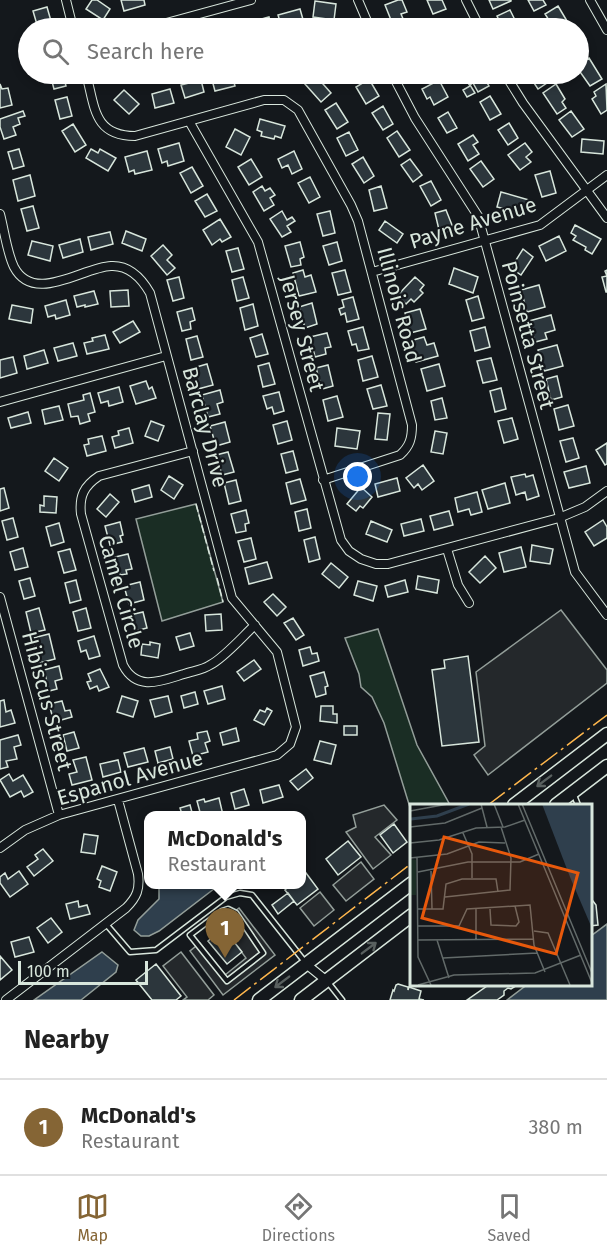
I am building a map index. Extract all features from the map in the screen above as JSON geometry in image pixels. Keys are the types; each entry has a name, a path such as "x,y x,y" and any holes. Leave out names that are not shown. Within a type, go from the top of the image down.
{"main road":[{"path":"515,804 607,734"},
{"path":"557,804 607,766"},
{"path":"259,1000 410,885"},
{"path":"301,1000 410,917"}],"street":[{"path":"66,0 70,18"},
{"path":"185,18 251,0"},
{"path":"358,0 366,18"},
{"path":"466,0 475,18"},
{"path":"590,0 607,30"},
{"path":"89,84 100,121 111,133 135,136 189,121"},
{"name":"Poinsetta Street","path":"397,84 415,118 478,216 575,572 607,615"},
{"path":"511,84 607,218"},
{"name":"Illinois Road","path":"189,121 264,100 284,100 298,110 351,205 372,272 412,425 412,437 408,448 391,459 322,480"},
{"name":"Jersey Street","path":"189,121 258,242 322,480 341,540 349,551 361,559 376,564 388,564 447,549"},
{"name":"Payne Avenue","path":"372,272 540,225 607,175"},
{"name":"Barclay Drive","path":"0,214 14,267 30,282 52,282 111,266 124,268 134,273 150,293 232,598 277,652 296,727 290,744 277,755"},
{"path":"0,402 166,356"},
{"name":"Camel Circle","path":"193,451 99,476 82,490 81,514 123,665 127,673 134,678 145,683 157,682 210,665 255,626"},
{"path":"469,603 458,585 447,549 560,518 585,507 607,491"},
{"name":"Hibiscus Street","path":"0,597 59,815"},
{"name":"Espanol Avenue","path":"0,848 25,830 59,815 277,755"},
{"path":"6,1000 133,902 138,894 140,885 118,800"},
{"path":"306,964 327,981"}],"lane":[{"path":"573,793 578,804"},
{"path":"106,923 130,952 156,950 226,897 240,893 252,895 306,964"},
{"path":"219,902 225,910"},
{"path":"225,910 236,913 263,953 227,981 190,935 225,910"},
{"path":"206,923 245,926"},
{"path":"327,981 342,1000"}],"green space":[{"path":"196,504 223,602 162,621 136,519"},
{"path":"378,629 417,745 449,804 410,804 410,808 384,723 372,697 361,687 359,674 345,638"}],"shaded area":[{"path":"561,610 607,670 607,683 488,775 474,755 485,746 476,672"},
{"path":"384,805 397,820 375,837 391,855 373,869 346,832 356,827 353,815"},
{"path":"361,862 374,879 346,901 333,885"},
{"path":"320,892 334,910 314,926 300,908"},
{"path":"239,908 275,955 223,995 190,951 200,943 225,975 246,958 220,923"},
{"path":"181,952 214,995 208,1000 183,1000 187,997 163,966"}],"water":[{"path":"159,889 214,889 159,931 149,936 141,936 134,930 138,920 159,899"},
{"path":"607,924 607,1000 507,1000 527,985 592,985 592,935"},
{"path":"102,952 118,965 116,972 81,1000 34,1000"}],"building":[{"path":"92,0 97,0 110,9 104,18 100,18 86,9"},
{"path":"121,0 144,0 145,5 124,11"},
{"path":"402,0 407,12 401,14 403,18 390,18 385,5"},
{"path":"427,0 442,0 446,9 433,14"},
{"path":"489,0 511,0 511,1 493,9"},
{"path":"528,0 543,0 546,5 534,11"},
{"path":"315,1 336,4 334,18 313,17"},
{"path":"558,6 565,18 548,18 545,14"},
{"path":"47,7 50,18 35,18 33,11"},
{"path":"300,9 303,18 279,18 278,15"},
{"path":"510,10 514,18 498,18 497,16"},
{"path":"589,58 602,79 590,86 589,84"},
{"path":"0,84 2,89 8,88 12,105 0,108"},
{"path":"53,84 66,84 66,86 54,89"},
{"path":"202,84 204,92 185,98 181,85"},
{"path":"213,84 234,84 235,86 215,91"},
{"path":"305,84 323,84 331,93 321,102"},
{"path":"361,84 372,84 379,96 366,104 356,87"},
{"path":"431,84 441,84 448,97 434,105 430,97 427,99 422,89"},
{"path":"469,84 472,84 475,93 467,97 463,90 470,86"},
{"path":"474,84 488,84 489,86 478,92"},
{"path":"535,84 546,84 538,89"},
{"path":"556,84 565,99 562,102 566,108 557,114 543,93"},
{"path":"606,84 607,110 601,114 592,99 596,96 594,92"},
{"path":"170,89 174,103 155,108 152,94"},
{"path":"124,90 139,104 129,114 114,100"},
{"path":"490,96 501,114 490,120 480,102"},
{"path":"67,97 72,116 60,119 55,100"},
{"path":"336,103 348,122 337,129 325,110"},
{"path":"383,106 393,124 383,130 372,113"},
{"path":"23,111 25,116 18,118 20,124 13,127 16,135 4,139 0,119"},
{"path":"571,111 584,129 572,137 559,120"},
{"path":"448,112 457,128 447,133 438,118"},
{"path":"260,119 285,126 281,138 261,136 262,132 257,130"},
{"path":"509,123 518,138 508,145 498,130"},
{"path":"73,124 86,145 75,152 62,131"},
{"path":"235,129 250,137 241,155 226,147"},
{"path":"397,131 410,150 399,157 387,138"},
{"path":"349,132 358,150 346,156 337,138"},
{"path":"473,135 478,142 473,145 479,154 468,161 458,144"},
{"path":"582,139 604,141 603,154 581,152"},
{"path":"179,143 184,161 168,166 167,161 162,163 158,149"},
{"path":"525,143 532,152 526,157 531,162 520,170 508,155"},
{"path":"19,149 24,166 13,169 8,152"},
{"path":"91,149 98,153 100,149 116,158 108,171 86,158"},
{"path":"147,151 152,170 135,174 134,170 129,172 125,157"},
{"path":"294,151 302,169 292,174 288,165 282,168 278,159"},
{"path":"363,157 374,176 364,183 352,164"},
{"path":"251,159 262,177 249,185 238,167"},
{"path":"410,159 422,175 413,182 401,165"},
{"path":"481,161 494,179 483,187 470,169"},
{"path":"192,167 203,186 191,193 180,173"},
{"path":"550,171 556,193 542,197 535,175"},
{"path":"30,175 35,196 18,201 13,180"},
{"path":"310,177 320,197 309,203 298,183"},
{"path":"431,181 441,200 431,206 420,186"},
{"path":"262,186 265,191 270,188 275,195 270,198 274,205 264,211 253,192"},
{"path":"381,186 387,208 374,211 369,190"},
{"path":"501,192 529,200 525,214 497,207"},
{"path":"207,194 217,211 205,217 195,201"},
{"path":"33,206 39,228 27,231 21,209"},
{"path":"446,210 454,230 440,234 435,213"},
{"path":"282,211 287,220 292,217 295,221 287,226 291,232 282,237 270,219"},
{"path":"330,211 335,233 323,236 317,214"},
{"path":"220,219 231,237 222,242 220,239 212,245 203,230"},
{"path":"385,221 403,234 397,243 379,230"},
{"path":"575,225 601,239 592,254 585,250 586,247 573,240 576,236 571,233"},
{"path":"126,231 146,239 142,251 122,243"},
{"path":"110,232 113,244 91,250 88,237"},
{"path":"559,236 566,251 546,261 539,246"},
{"path":"80,239 83,252 63,258 59,245"},
{"path":"32,241 53,246 50,261 28,255"},
{"path":"300,242 304,257 300,259 301,265 291,267 285,246"},
{"path":"337,242 342,261 329,265 323,246"},
{"path":"163,245 172,255 167,260 175,268 167,275 151,256"},
{"path":"238,248 244,269 232,272 226,251"},
{"path":"523,249 533,257 521,275 511,268"},
{"path":"454,268 478,277 473,293 449,284"},
{"path":"303,270 305,277 311,275 316,292 299,296 293,273"},
{"path":"345,270 351,292 338,295 332,273"},
{"path":"607,276 607,292 606,292 602,277"},
{"path":"179,277 184,298 173,301 167,280"},
{"path":"243,277 249,298 237,301 232,280"},
{"path":"415,277 424,285 420,290 423,293 414,302 411,299 406,304 397,296"},
{"path":"539,285 545,307 527,312 521,290"},
{"path":"128,290 129,306 111,307 110,291"},
{"path":"94,291 98,304 77,307 74,296"},
{"path":"478,296 484,318 472,321 466,300"},
{"path":"353,297 359,319 347,322 345,313 341,315 339,309 344,307 342,300"},
{"path":"66,300 70,315 56,319 55,315 48,317 45,306"},
{"path":"312,303 317,324 305,328 299,307"},
{"path":"253,304 258,326 245,330 240,308"},
{"path":"12,305 33,309 31,323 9,319"},
{"path":"192,308 195,320 190,322 191,329 182,331 177,312"},
{"path":"420,309 426,329 410,333 405,313"},
{"path":"551,315 555,330 545,333 547,339 535,342 529,321"},
{"path":"133,321 140,332 120,343 113,332"},
{"path":"363,327 369,349 358,351 356,344 352,345 348,331"},
{"path":"485,327 490,347 475,351 470,331"},
{"path":"327,333 331,347 325,348 326,354 315,357 310,337"},
{"path":"262,334 268,354 256,357 250,338"},
{"path":"105,335 109,349 87,354 84,343 93,341 92,338"},
{"path":"197,336 203,357 191,360 186,339"},
{"path":"424,337 427,345 434,343 438,356 416,362 410,341"},
{"path":"73,343 77,356 58,361 54,348"},
{"path":"557,345 563,366 544,371 538,350"},
{"path":"44,350 48,363 27,369 24,356"},
{"path":"372,356 378,377 363,381 358,360"},
{"path":"13,357 17,373 0,378 0,360"},
{"path":"491,358 497,380 483,383 477,361"},
{"path":"269,363 275,384 263,387 258,366"},
{"path":"207,364 213,385 198,389 193,368"},
{"path":"439,364 445,386 427,391 421,369"},
{"path":"328,365 333,386 322,389 316,368"},
{"path":"557,376 562,397 551,400 546,379"},
{"path":"146,381 149,389 152,387 156,398 136,404 130,386"},
{"path":"381,385 387,406 373,409 367,389"},
{"path":"119,387 123,402 109,406 108,401 101,403 98,393"},
{"path":"501,388 506,409 495,412 490,391"},
{"path":"220,390 223,402 217,404 220,414 208,417 202,395"},
{"path":"279,392 284,411 274,414 272,407 267,409 263,396"},
{"path":"90,393 95,412 88,414 90,421 80,424 78,416 71,417 68,404 84,400 83,395"},
{"path":"337,396 343,417 328,421 323,400"},
{"path":"442,398 447,418 435,420 431,401"},
{"path":"568,405 574,426 559,430 554,409"},
{"path":"59,406 63,420 45,424 42,410"},
{"path":"28,412 31,423 11,428 8,418"},
{"path":"378,413 390,414 387,440 375,439"},
{"path":"512,418 518,439 504,443 498,421"},
{"path":"151,421 164,426 158,441 145,436"},
{"path":"287,421 292,440 278,444 273,425"},
{"path":"225,422 230,442 216,446 210,426"},
{"path":"129,428 133,443 115,448 112,437 119,435 118,431"},
{"path":"337,428 360,431 357,449 335,446"},
{"path":"435,431 447,433 443,454 431,452"},
{"path":"102,436 106,451 87,456 84,445 89,444 88,439"},
{"path":"573,438 579,458 566,462 560,441"},
{"path":"607,443 607,464 605,465 596,450"},
{"path":"293,451 298,470 286,473 281,454"},
{"path":"228,452 234,472 222,475 216,455"},
{"path":"54,458 68,468 59,481 45,471"},
{"path":"423,465 434,481 422,490 418,484 414,488 406,478"},
{"path":"586,466 590,483 569,488 564,472"},
{"path":"525,474 526,477 533,475 539,496 527,500 525,492 516,495 511,477"},
{"path":"169,476 183,485 174,499 161,490"},
{"path":"397,478 400,491 378,497 375,484"},
{"path":"300,479 306,500 291,504 286,483"},
{"path":"236,480 241,501 229,504 224,483"},
{"path":"505,483 510,503 488,509 482,490"},
{"path":"149,485 152,497 135,502 132,490"},
{"path":"361,487 372,497 363,508 360,506 356,511 347,504"},
{"path":"4,488 9,508 0,511 0,489"},
{"path":"477,492 482,512 471,515 469,509 458,512 455,498"},
{"path":"110,494 119,502 106,517 97,509"},
{"path":"44,496 57,497 56,513 40,512 40,505 44,506"},
{"path":"307,509 311,528 299,531 295,512"},
{"path":"246,510 249,523 245,524 246,531 236,533 231,514"},
{"path":"449,511 453,525 434,530 430,516"},
{"path":"13,518 18,537 7,540 2,521"},
{"path":"421,519 424,531 404,536 401,524"},
{"path":"603,520 607,527 607,538 594,546 585,532"},
{"path":"371,521 392,530 387,542 366,534"},
{"path":"120,522 122,542 110,545 105,526"},
{"path":"59,523 64,542 51,546 46,527"},
{"path":"315,537 320,559 309,562 304,540"},
{"path":"251,538 256,559 244,562 238,541"},
{"path":"532,545 553,549 550,564 530,561"},
{"path":"521,547 526,567 504,572 499,553"},
{"path":"23,548 28,567 15,570 10,552"},
{"path":"70,549 76,570 64,573 58,552"},
{"path":"128,554 132,569 126,570 127,574 120,575 115,557"},
{"path":"485,556 496,568 480,583 469,572"},
{"path":"267,562 272,578 249,584 245,568"},
{"path":"331,563 348,577 339,588 322,574"},
{"path":"418,576 439,580 437,593 416,589"},
{"path":"30,578 35,596 24,599 19,581"},
{"path":"76,580 81,600 70,603 65,583"},
{"path":"405,580 408,592 388,597 385,586"},
{"path":"358,581 377,586 373,601 354,595"},
{"path":"140,582 144,600 129,604 124,586"},
{"path":"273,594 286,607 277,616 264,602"},
{"path":"39,608 45,630 31,633 26,612"},
{"path":"86,608 91,628 78,631 73,612"},
{"path":"143,612 147,628 135,631 130,615"},
{"path":"221,614 222,630 206,631 205,615"},
{"path":"293,618 304,635 296,640 284,623"},
{"path":"190,633 194,646 180,650 176,637"},
{"path":"49,634 55,659 39,663 33,638"},
{"path":"94,636 100,656 89,659 86,650 81,652 78,641"},
{"path":"150,642 160,644 158,658 141,655 142,644 150,645"},
{"path":"310,647 312,654 317,653 319,661 303,666 299,650"},
{"path":"468,656 479,742 442,746 432,670 445,668 444,660"},
{"path":"254,660 261,669 244,681 237,672"},
{"path":"59,666 62,679 55,681 57,689 49,691 44,670"},
{"path":"100,669 109,687 99,691 97,686 90,689 87,682 91,681 88,674"},
{"path":"324,672 328,686 325,687 326,694 316,697 310,676"},
{"path":"222,686 225,699 208,704 204,691"},
{"path":"195,692 198,704 184,708 181,696"},
{"path":"122,696 138,701 133,717 117,712"},
{"path":"168,696 172,712 155,717 150,700"},
{"path":"4,700 6,712 11,710 15,723 0,727 0,701"},
{"path":"62,701 65,711 70,710 72,717 54,722 49,704"},
{"path":"321,706 333,706 333,714 337,714 337,723 320,721"},
{"path":"267,708 272,711 264,725 254,720 260,710 265,712"},
{"path":"344,726 357,726 357,735 344,735"},
{"path":"236,728 239,741 223,745 220,733"},
{"path":"207,731 210,741 205,743 208,752 193,756 189,741 198,739 197,733"},
{"path":"74,732 79,748 67,751 63,735"},
{"path":"18,735 21,745 14,747 17,759 6,761 8,767 0,769 0,740"},
{"path":"320,741 336,745 331,764 314,760"},
{"path":"170,747 173,759 158,763 155,751"},
{"path":"144,748 148,762 128,767 124,753"},
{"path":"86,757 92,780 72,785 69,774 77,772 73,760"},
{"path":"118,760 121,772 103,777 100,764"},
{"path":"306,769 313,778 298,790 290,781"},
{"path":"9,774 13,781 23,775 33,792 24,797 21,791 10,797 0,780"},
{"path":"279,785 283,797 263,803 260,790"},
{"path":"244,789 249,805 235,809 231,793"},
{"path":"219,798 222,811 200,811 197,801 204,799 205,802"},
{"path":"190,805 192,811 181,811 180,808"},
{"path":"394,824 407,842 393,853 380,835"},
{"path":"84,834 98,836 95,854 81,852"},
{"path":"348,841 361,857 338,875 326,859"},
{"path":"43,849 53,861 34,876 27,867 38,859 35,855"},
{"path":"102,866 117,872 110,891 99,887 101,881 97,879"},
{"path":"19,871 28,884 10,897 0,883 0,877 5,873 8,879"},
{"path":"306,873 318,889 297,905 285,890 306,889"},
{"path":"288,893 294,901 278,914 272,905"},
{"path":"78,901 79,907 87,905 90,914 70,919 66,904"},
{"path":"592,901 596,905 598,925 592,926"},
{"path":"51,918 62,932 48,943 37,928"},
{"path":"223,928 242,952 227,964 208,941"},
{"path":"29,937 34,952 15,957 11,942"},
{"path":"0,956 12,970 0,980"},
{"path":"156,964 181,996 176,1000 152,1000 136,980"},
{"path":"398,984 408,987 408,990 409,987 421,991 419,999 424,1000 390,1000"},
{"path":"489,985 517,985 511,989 508,988 497,1000 467,1000"}],"fence":[{"path":"196,504 214,571"},
{"path":"217,578 223,602"}],"power":[{"path":"489,804 607,715"},
{"path":"234,1000 410,865"}],"place":[{"name":"McDonald's","path":"225,958"}]}
